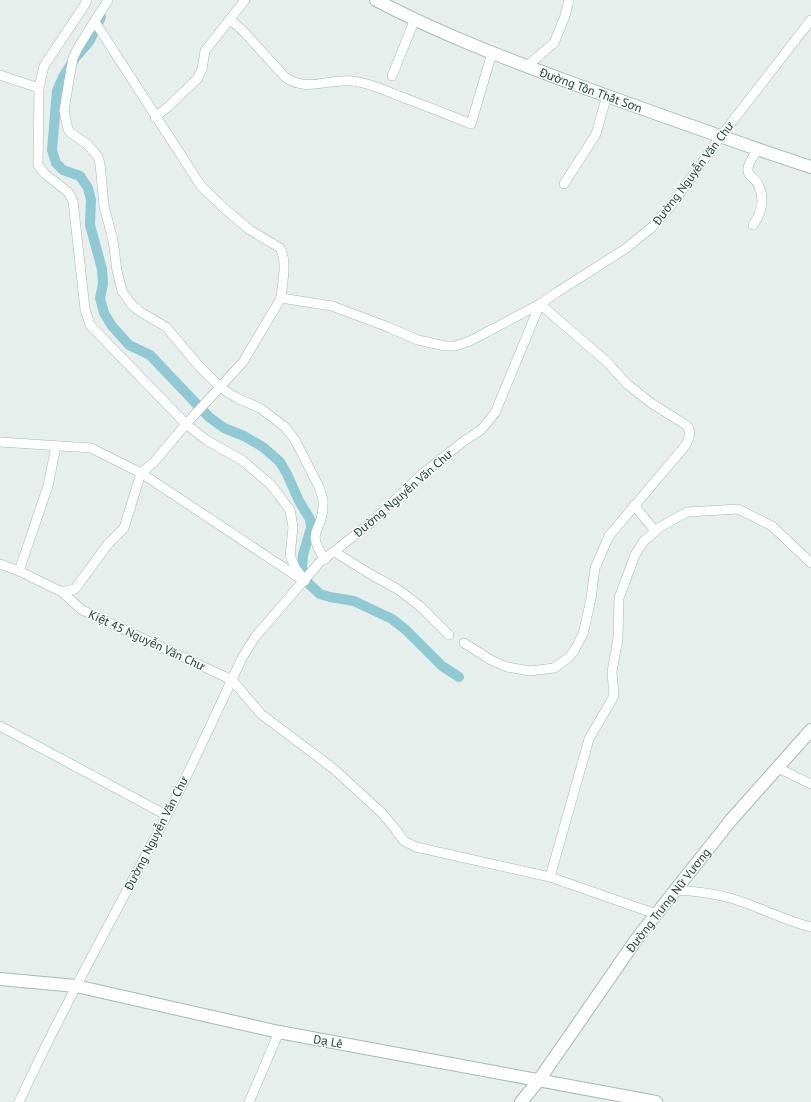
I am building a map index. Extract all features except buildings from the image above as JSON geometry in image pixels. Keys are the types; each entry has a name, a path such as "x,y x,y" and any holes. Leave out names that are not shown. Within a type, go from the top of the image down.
{"street":[{"path":"87,0 44,66 40,88 38,165 45,174 68,192 73,201 85,309 90,325 187,423 206,440 242,460 271,485 290,510 293,527 290,556 296,569 307,578"},
{"path":"108,0 73,58 64,112 68,129 71,133 87,144 98,157 104,206 113,240 117,271 122,291 131,304 139,311 166,327 220,388 237,398 260,408 285,427 293,437 322,494 324,506 315,536 317,548 322,561"},
{"path":"155,117 169,106 198,78 202,69 205,52 245,0"},
{"name":"Đường Tôn Thất Sơn","path":"376,0 492,53 526,66 758,149 811,166"},
{"path":"526,66 554,43 565,16 569,0"},
{"path":"230,19 244,32 285,77 291,81 302,85 343,80 359,82 387,91 471,124 492,53"},
{"path":"392,76 416,19"},
{"name":"Đường Nguyễn Văn Chư","path":"19,1102 76,986 166,815 242,658 255,637 322,561 373,521 422,474 464,441 481,430 495,413 540,304 625,249 651,228 670,207 721,136 811,20"},
{"path":"62,592 74,589 108,544 124,528 141,473 154,462 187,423 208,402 243,362 281,298 283,258 280,248 250,230 201,186 95,22"},
{"path":"0,75 40,88"},
{"path":"564,184 596,134 606,95"},
{"path":"753,225 758,218 762,206 758,184 749,174 748,169 749,164 758,149"},
{"path":"281,298 332,306 388,326 418,340 445,346 455,346 470,341 540,304 607,362 627,384 650,403 690,429 691,434 685,446 636,508 609,536 595,568 583,634 574,651 562,663 554,668 545,670 530,671 507,667 491,660 464,643"},
{"path":"0,442 91,448 141,473 307,578"},
{"path":"19,571 48,486 56,446"},
{"path":"636,508 652,529"},
{"path":"550,877 589,739 614,696 612,672 617,643 621,592 635,555 652,529 660,527 687,512 738,509 772,526 811,563"},
{"path":"335,552 370,574 390,584 410,598 449,635"},
{"name":"Kiệt 45 Nguyễn Văn Chư","path":"0,564 19,571 62,592 82,610 232,680"},
{"path":"232,680 261,714 334,769 383,814 404,841 416,847 550,877 656,914"},
{"path":"0,726 166,815"},
{"name":"Đường Trưng Nữ Vương","path":"539,1080 638,937 731,820 811,730"},
{"path":"778,768 811,784"},
{"path":"675,890 700,892 731,898 793,922 811,927"},
{"name":"Dạ Lê","path":"0,979 76,986 279,1032 656,1102"},
{"path":"248,1102 279,1032"},
{"path":"522,1102 539,1080"},
{"path":"531,1102 539,1080"}],"waterway":[{"path":"101,17 89,42 75,58 63,77 57,91 52,150 56,163 63,170 80,176 88,188 91,200 90,225 102,269 103,284 100,298 104,313 112,326 129,345 150,355 209,417 224,428 244,436 263,447 280,462 299,501 310,519 311,528 303,555 302,567 309,584 320,594 354,601 392,619 406,630 442,666 459,677"}]}
